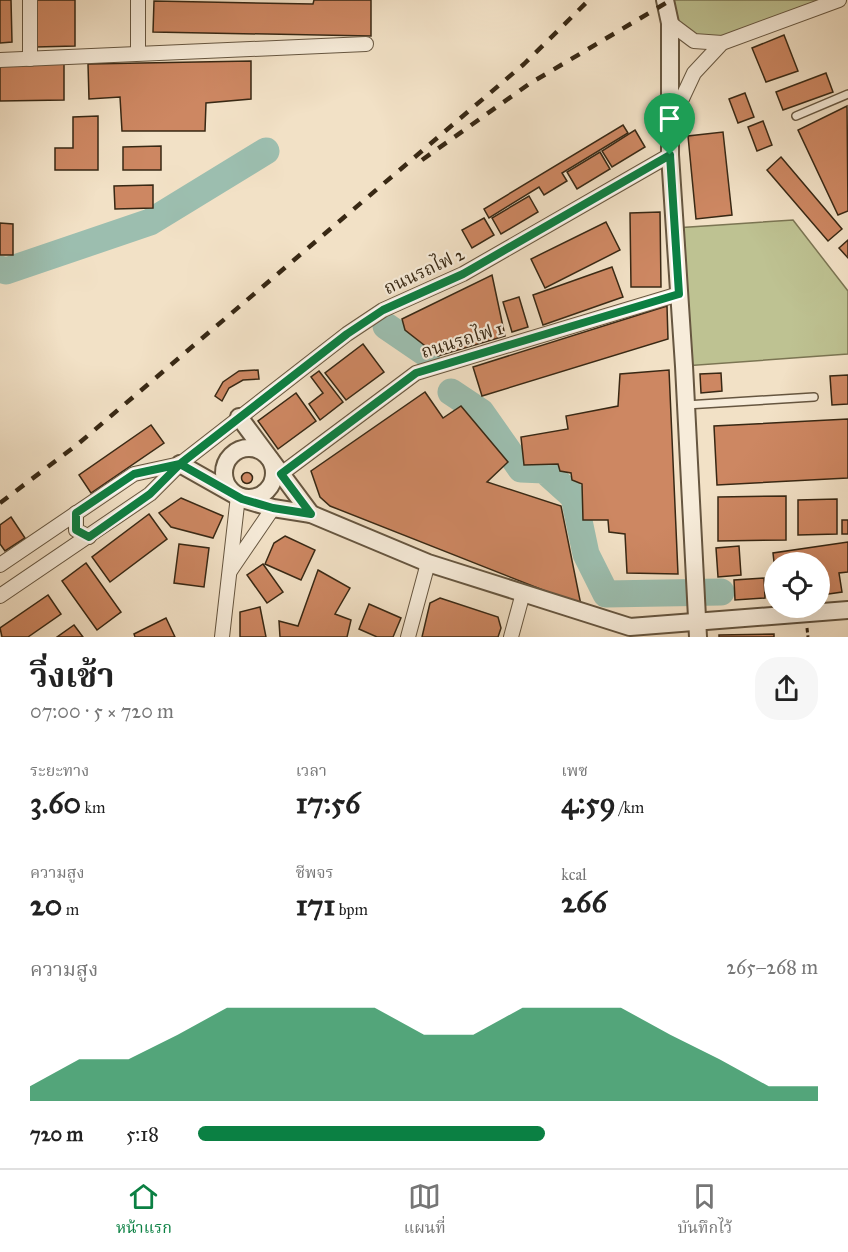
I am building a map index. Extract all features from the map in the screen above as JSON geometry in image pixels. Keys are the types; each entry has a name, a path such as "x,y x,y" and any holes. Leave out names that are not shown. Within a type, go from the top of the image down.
{"street":[{"path":"30,0 30,59"},
{"path":"138,0 138,53"},
{"path":"665,0 670,23 670,155 697,624"},
{"path":"670,23 694,41 722,43 839,0"},
{"path":"670,155 681,98 694,73 722,43"},
{"path":"0,60 366,44"},
{"name":"ถนนรถไฟ 2","path":"1,595 150,494 180,464 239,417 347,334 383,310 463,274 670,155"},
{"name":"ถนนรถไฟ 1","path":"281,474 416,373 679,294"},
{"path":"239,417 311,514"},
{"path":"252,448 263,452 271,460 274,477 266,493 250,499 238,496 229,489 225,478 225,466 231,456 240,450 252,448"},
{"path":"180,464 238,496 273,508 311,514 428,563 523,593 630,632 848,610"},
{"name":"ถนนรถไฟ 2","path":"0,565 134,474 180,464"},
{"path":"134,474 146,480 150,494"},
{"path":"222,637 238,496"},
{"path":"228,575 273,508"},
{"path":"76,513 76,530 89,537"},
{"path":"45,534 61,539 64,553"},
{"path":"408,637 428,563"},
{"path":"511,637 523,593"}],"lane":[{"path":"796,116 848,94"},
{"path":"686,405 814,397"}],"green space":[{"path":"665,0 839,0 722,43 686,37"},
{"path":"793,220 848,291 848,354 684,366 675,228"}],"building":[{"path":"0,0 11,0 12,42 0,43"},
{"path":"35,0 75,0 75,46 36,47"},
{"path":"314,0 371,0 371,36 153,32 154,1 313,4"},
{"path":"784,35 798,71 766,82 752,48"},
{"path":"251,61 251,99 206,103 205,131 122,131 120,97 89,99 88,64"},
{"path":"0,64 64,64 64,100 0,101"},
{"path":"826,73 833,92 783,110 776,92"},
{"path":"745,93 754,117 738,123 729,99"},
{"path":"847,106 848,211 838,215 798,130"},
{"path":"98,116 98,170 55,170 55,148 73,148 73,117"},
{"path":"763,121 772,145 757,151 748,127"},
{"path":"623,125 628,133 562,173 567,181 544,195 539,187 489,218 484,209"},
{"path":"635,130 645,147 612,167 602,151"},
{"path":"723,132 732,215 696,219 688,136"},
{"path":"161,146 161,170 123,170 123,147"},
{"path":"600,152 610,169 577,189 567,172"},
{"path":"781,157 842,229 828,241 767,170"},
{"path":"153,185 153,208 115,209 114,186"},
{"path":"529,196 538,212 501,234 492,218"},
{"path":"660,212 661,287 631,287 630,213"},
{"path":"484,218 494,235 472,248 462,230"},
{"path":"606,222 620,250 545,288 531,259"},
{"path":"0,223 13,224 13,255 0,255"},
{"path":"848,240 848,258 839,248"},
{"path":"612,267 623,297 543,325 533,295"},
{"path":"492,275 505,336 438,356 405,330 402,319"},
{"path":"519,297 528,327 512,332 503,302"},
{"path":"667,306 668,339 482,396 473,367"},
{"path":"363,344 384,372 346,400 325,373"},
{"path":"258,370 259,379 243,380 229,388 222,401 215,396 223,382 239,371"},
{"path":"669,370 678,574 627,573 625,534 609,532 608,520 583,520 582,484 572,480 571,473 560,471 558,464 524,465 521,437 568,429 566,416 618,406 620,374"},
{"path":"319,371 343,402 320,420 309,404 323,393 311,377"},
{"path":"721,373 722,391 701,393 700,374"},
{"path":"848,375 848,404 832,405 830,376"},
{"path":"425,392 443,418 461,406 508,462 487,482 561,506 581,605 330,506 320,497 311,471"},
{"path":"296,393 316,421 278,449 258,421"},
{"path":"848,419 848,478 717,485 714,426"},
{"path":"151,425 164,443 91,493 79,475"},
{"path":"247,472 253,478 247,484 241,478"},
{"path":"786,496 786,540 718,541 718,497"},
{"path":"181,498 223,516 213,538 171,527 159,513"},
{"path":"837,499 837,534 798,535 798,500"},
{"path":"149,514 167,539 110,582 92,557"},
{"path":"11,517 25,538 5,551 0,544 0,525"},
{"path":"842,520 848,520 848,534 842,534"},
{"path":"285,536 315,550 301,580 265,564 274,543"},
{"path":"848,542 848,572 839,573 842,592 830,594 830,552 780,552"},
{"path":"179,544 209,548 204,587 174,583"},
{"path":"739,546 741,575 718,577 716,548"},
{"path":"86,563 121,612 97,630 62,581"},
{"path":"263,564 283,592 267,603 247,575"},
{"path":"318,570 350,588 335,614 351,620 347,637 280,637 279,621 298,626"},
{"path":"764,578 764,598 735,600 734,580"},
{"path":"48,595 61,614 28,637 2,637 0,628"},
{"path":"440,598 498,617 501,628 498,637 422,637 430,603"},
{"path":"369,604 401,618 393,637 377,637 359,629"},
{"path":"260,607 266,637 240,637 240,612"},
{"path":"166,618 175,637 135,637 134,634"},
{"path":"74,625 83,637 57,637"},
{"path":"774,634 774,637 719,637 719,635"}],"waterway":[{"path":"0,269 6,271 150,222 266,151"},
{"path":"386,326 427,354"},
{"path":"451,392 481,412 521,469 544,470 574,497 586,554 606,594 721,592"}],"railway":[{"path":"0,503 78,444 524,64 589,0"},
{"path":"422,160 529,84 671,0"}],"route":[{"path":"670,155 463,274 383,310 347,334 239,417 180,464 150,494 106,526 89,537 76,530 76,513 134,474 180,464 242,499 273,508 311,514 281,474 416,373 679,294 670,155"}]}
